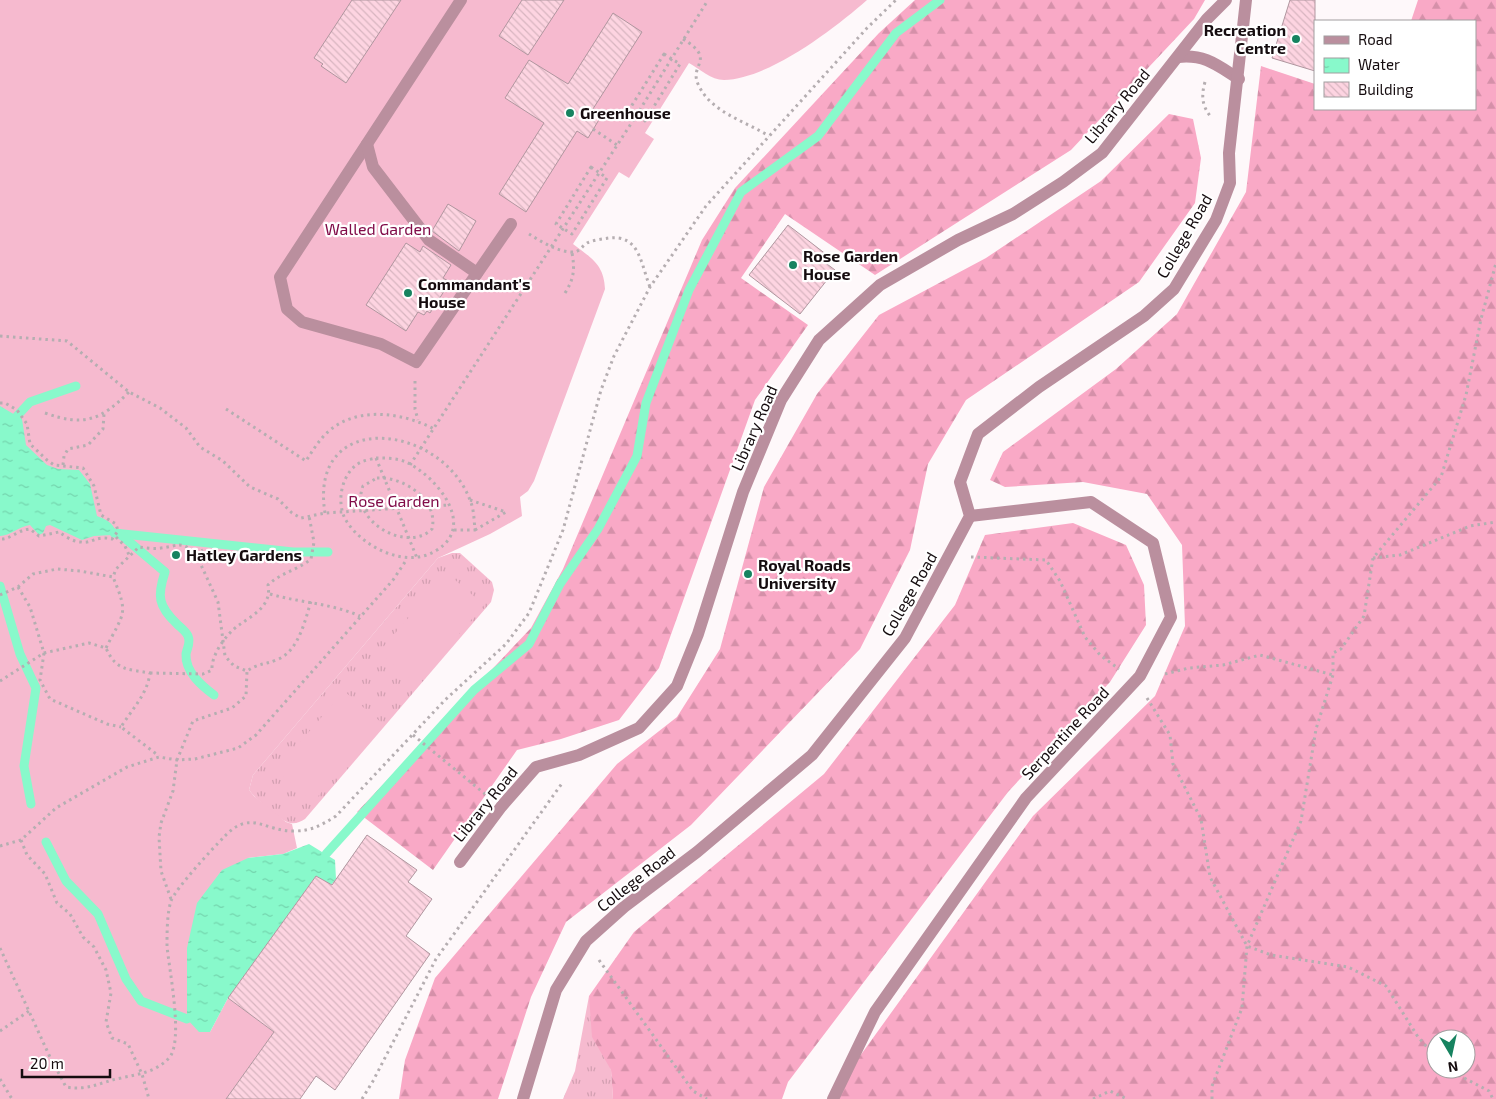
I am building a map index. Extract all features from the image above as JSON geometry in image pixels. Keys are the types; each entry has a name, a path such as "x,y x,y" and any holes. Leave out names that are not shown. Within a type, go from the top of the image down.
{"street":[{"path":"461,0 280,277 287,309 302,322 381,344 416,362 511,224"},
{"name":"Library Road","path":"460,862 501,807 536,767 579,755 639,728 677,686 698,634 744,492 781,400 819,340 880,285 958,240 1014,214 1063,182 1102,153 1207,19 1226,0"},
{"name":"College Road","path":"523,1099 556,990 586,941 624,907 697,852 812,755 905,638 970,516 960,482 978,434 1039,387 1144,316 1174,289 1216,220 1230,183 1229,153 1239,79 1246,0"},
{"path":"1178,57 1206,58 1239,79"},
{"path":"368,144 374,167 429,240 477,273"},
{"name":"Serpentine Road","path":"833,1099 875,1012 1026,798 1136,680 1171,617 1153,543 1091,502 970,516"}],"path":[{"path":"410,465 636,116 708,0"},
{"path":"172,900 226,835 245,822 256,822 294,831 318,828 336,816 445,700 506,644 529,613 563,530 601,390 614,356 650,288 706,206 867,28 896,0"},
{"path":"683,39 700,53 701,61 696,75 698,84 707,97 721,110 769,136"},
{"path":"664,54 680,64 645,121 636,116 629,110 664,54"},
{"path":"1206,58 1206,79 1202,92 1203,108 1215,122"},
{"path":"593,129 617,145"},
{"path":"591,167 607,178 572,234 563,229 556,224 591,167"},
{"path":"511,224 552,247 572,253 581,250 586,244 600,239 616,237 628,239 635,248 650,288"},
{"path":"565,293 572,282 574,266 572,253"},
{"path":"1212,1099 1212,1086 1242,1008 1247,946 1301,821 1316,729 1332,675 1333,653 1341,649 1364,616 1374,558 1441,477 1466,395 1481,319 1496,263"},
{"path":"0,336 67,341 129,392 160,408 186,428 200,447 223,461 250,487 278,499 292,513 301,518 343,512 449,505"},
{"path":"416,362 414,395 418,420"},
{"path":"45,413 66,421 86,421 111,410 129,392"},
{"path":"0,402 6,403 18,410 27,424 30,444 54,465 83,468 94,486 101,515 116,524 117,534 126,546 128,555"},
{"path":"226,409 306,461 322,437 339,424 356,418 379,413 418,420 434,429"},
{"path":"63,465 64,456 68,450 88,445 103,429 104,413"},
{"path":"325,514 322,496 326,473 331,462 339,452 362,440 380,437 403,440 421,448 438,458 450,469 462,483 470,500 475,530"},
{"path":"376,458 417,558"},
{"path":"376,458 390,458 410,465 435,483 449,505 454,530 444,546 435,552 417,558 407,559 394,556 368,542 347,522 341,501 346,477 362,462 376,458"},
{"path":"384,478 392,479 416,491 429,506 434,524 432,529 420,536 408,538 383,530 372,521 364,511 360,492 369,481 384,478"},
{"path":"454,530 475,530 506,512 470,500"},
{"path":"0,681 44,652 89,643 106,648 111,659 122,668 150,673 203,674 212,670 213,656 237,626 254,617 270,594 268,585 275,578 299,568 311,559 314,542 309,516"},
{"path":"1374,558 1400,555 1470,526 1496,522"},
{"path":"0,539 9,538 16,532 30,529 39,536 59,532 79,542 103,537 112,539 117,534"},
{"path":"112,577 128,555 140,547 160,548 177,544 185,545 196,554 205,570 218,602 228,661 247,671"},
{"path":"196,554 203,550"},
{"path":"950,556 1046,560 1060,581 1086,637 1100,655 1136,680 1170,735 1173,764 1201,819 1210,877 1247,946 1271,955 1348,968 1386,986 1418,1037 1426,1046"},
{"path":"0,846 21,840 56,808 128,767 159,757 177,760 195,759 238,748 256,734 393,580 407,559"},
{"path":"0,595 18,587 33,574 57,569 80,570 112,577"},
{"path":"106,648 124,610 122,599 112,577"},
{"path":"18,587 30,607 44,652 40,680 50,699 107,724 121,727 159,757"},
{"path":"270,594 293,601 311,601 340,607 360,616"},
{"path":"247,671 258,663 277,660 288,653 300,635 311,601"},
{"path":"1136,680 1189,668 1223,665 1260,655 1332,675"},
{"path":"0,948 66,1087 82,1090 156,1070 171,1057 175,1037 172,978 167,946 172,900 161,871 159,837 161,823 173,791 177,760 193,721 232,708 246,696 247,671"},
{"path":"121,727 144,696 150,673"},
{"path":"413,735 486,795"},
{"path":"362,1099 436,959 555,795 579,755"},
{"path":"21,840 27,855 45,874 57,903 70,914 83,937 94,946 106,970 112,993 106,1022 112,1038 128,1044 142,1074 149,1099"},
{"path":"586,941 693,1090 706,1099"},
{"path":"0,1031 29,1011"},
{"path":"0,1079 12,1099"},
{"path":"1466,1079 1490,1091 1493,1099"},
{"path":"1093,1099 1110,1091 1127,1099"}],"green space":[{"path":"0,0 867,0 837,25 800,51 761,71 742,77 719,80 689,63 645,133 654,139 629,178 619,172 573,244 599,267 605,289 534,481 528,491 520,497 522,516 490,534 438,558 253,775 249,790 286,822 292,824 297,848 283,854 248,858 210,1032 228,998 274,1032 226,1099 0,1099"},
{"path":"915,0 1205,0 1194,19 1071,150 875,275 785,214 741,278 808,325 755,400 659,668 619,720 561,739 517,750 433,870 357,812 531,628 563,569 702,240 735,188 879,33"},
{"path":"1418,0 1496,0 1496,1099 829,1099 1033,816 1155,696 1185,626 1182,545 1147,494 1083,482 1005,487 990,480 1003,452 1116,369 1177,314 1246,192 1261,66 1314,84 1314,110 1476,110 1476,20 1411,20"},
{"path":"1169,114 1193,119 1201,158 1195,203 1139,282 966,400 928,464 910,550 860,649 691,825 566,922 531,997 498,1099 399,1099 405,1060 435,978 617,764 677,717 720,649 764,487 817,394 879,315 986,258 1101,181"},
{"path":"1073,523 1126,545 1144,585 1146,625 1110,682 1008,792 788,1082 782,1099 613,1099 611,1070 592,1037 589,996 634,932 824,774 955,605 985,535"},
{"path":"452,553 460,553 492,582 494,590 491,602 305,819 292,823 280,818 249,790 253,775 438,558"},
{"path":"447,573 484,605 416,684 379,652"},
{"path":"344,691 382,723 313,802 276,770"},
{"path":"589,996 611,1070 613,1099 563,1099 575,1071"}],"water":[{"path":"0,406 22,419 26,445 47,465 58,469 79,470 90,484 97,516 110,523 116,531 112,535 94,536 82,540 50,525 46,526 43,533 39,535 30,525 0,536"},
{"path":"309,844 335,860 336,879 331,885 316,876 228,998 210,1032 199,1032 187,1019 187,948 197,903 222,870 248,858 283,854"}],"building":[{"path":"352,0 401,0 346,83 321,66 323,64 314,58"},
{"path":"522,0 564,0 528,55 499,36"},
{"path":"1290,0 1315,0 1314,71 1272,58"},
{"name":"Greenhouse","path":"613,13 642,32 591,112 600,118 588,138 577,131 526,212 499,194 544,123 505,98 529,60 568,84"},
{"path":"448,204 476,221 459,251 432,231"},
{"name":"Rose Garden House","path":"788,225 827,255 823,261 835,270 800,314 749,275"},
{"name":"Commandant's House","path":"406,243 420,252 423,246 451,265 443,278 450,282 430,313 427,311 424,315 418,312 406,331 366,305"},
{"path":"367,835 417,870 408,882 432,899 406,936 430,954 335,1090 316,1076 300,1099 226,1099 274,1032 228,998 316,876 332,885"}],"waterway":[{"path":"326,854 474,690 529,644 560,584 598,529 637,456 646,403 689,290 741,192 818,136 896,33 940,0"},
{"path":"17,416 30,402 76,386"},
{"path":"114,533 293,552 328,552"},
{"path":"120,534 165,572 160,594 163,606 166,612 188,636 189,643 186,661 191,673 214,695"},
{"path":"0,586 20,654 36,688 24,766 31,804"},
{"path":"46,842 66,881 98,914 126,979 141,1001 187,1019"}],"place":[{"name":"Recreation Centre","path":"1296,39"},
{"name":"Greenhouse","path":"570,113"},
{"name":"Rose Garden House","path":"793,265"},
{"name":"Commandant's House","path":"408,293"},
{"name":"Hatley Gardens","path":"176,555"},
{"name":"Royal Roads University","path":"748,574"}],"park label":[{"name":"Walled Garden","path":"378,229"},
{"name":"Rose Garden","path":"394,501"}]}
